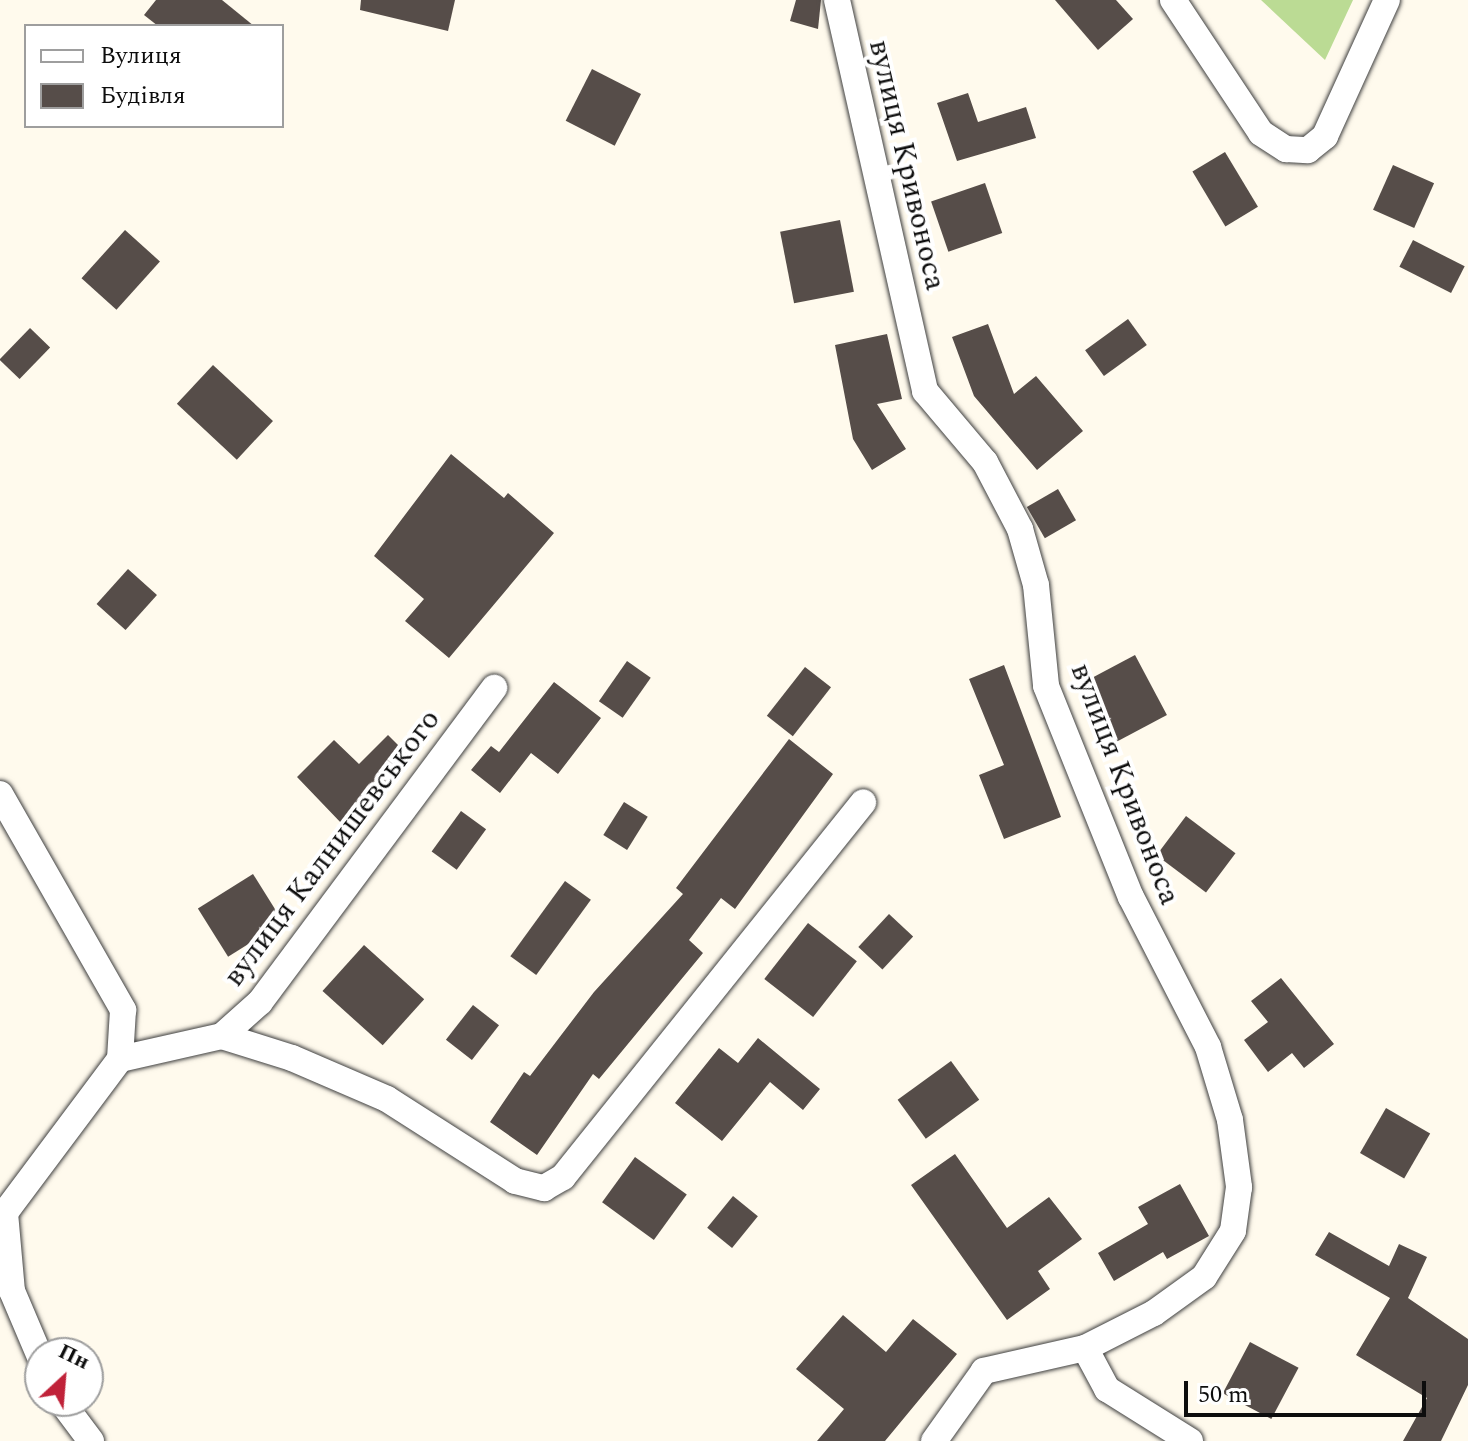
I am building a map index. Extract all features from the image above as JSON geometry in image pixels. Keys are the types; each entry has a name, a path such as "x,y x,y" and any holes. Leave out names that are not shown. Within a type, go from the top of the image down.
{"street":[{"name":"вулиця Кривоноса","path":"837,0 925,391 985,462 1020,529 1036,585 1046,686 1131,897 1208,1047 1230,1120 1239,1187 1233,1231 1204,1277 1154,1313 1085,1348 984,1371 934,1441"},
{"path":"1173,0 1261,133 1286,149 1308,150 1325,136 1387,0"},
{"name":"вулиця Калнишевського","path":"120,1059 222,1036 260,1002 494,688"},
{"path":"0,794 123,1010 120,1059 5,1213 12,1291 32,1337"},
{"path":"222,1036 292,1058 387,1099 515,1181 544,1188 563,1177 863,802"},
{"path":"1085,1348 1107,1389 1190,1441"},
{"path":"73,1417 91,1441"}],"green space":[{"path":"1261,0 1353,0 1325,60"}],"building":[{"path":"156,0 222,0 252,24 155,24 144,15"},
{"path":"361,0 455,0 448,31 360,10"},
{"path":"796,0 821,0 818,29 790,21"},
{"path":"1055,0 1116,0 1133,19 1098,50"},
{"path":"592,69 641,94 615,146 566,121"},
{"path":"968,93 978,122 1026,107 1036,138 957,161 937,103"},
{"path":"1225,152 1258,207 1225,226 1192,172"},
{"path":"1393,165 1434,183 1414,228 1373,210"},
{"path":"985,183 1002,233 948,252 931,202"},
{"path":"840,220 854,292 794,303 780,232"},
{"path":"125,230 160,261 116,310 82,278"},
{"path":"1413,240 1465,266 1451,293 1399,267"},
{"path":"1128,319 1147,345 1104,376 1085,350"},
{"path":"988,324 1014,394 1036,376 1083,431 1037,470 974,396 952,337"},
{"path":"30,328 50,347 20,379 0,359"},
{"path":"887,334 902,399 877,404 906,449 872,470 853,439 835,345"},
{"path":"213,365 273,421 237,460 177,404"},
{"path":"451,454 504,498 508,493 554,533 449,658 405,621 424,599 374,556"},
{"path":"1058,489 1076,520 1045,538 1027,507"},
{"path":"128,569 157,595 126,630 97,604"},
{"path":"1135,655 1167,715 1117,742 1085,682"},
{"path":"627,661 651,678 623,718 599,701"},
{"path":"1004,665 1061,817 1004,839 979,775 1004,765 969,679"},
{"path":"805,667 831,687 793,736 767,716"},
{"path":"554,682 601,718 558,774 531,753 500,793 471,770 491,746 499,752"},
{"path":"388,735 411,758 343,825 297,777 334,740 359,764"},
{"path":"789,739 833,774 735,909 721,898 689,940 703,953 599,1079 593,1074 537,1155 490,1122 524,1072 530,1076 594,992 683,894 676,888"},
{"path":"624,802 648,817 627,850 603,835"},
{"path":"461,811 486,829 457,870 432,851"},
{"path":"1186,816 1236,853 1206,892 1157,855"},
{"path":"253,874 283,922 228,957 198,908"},
{"path":"565,881 591,900 536,975 510,956"},
{"path":"889,914 913,937 882,969 858,947"},
{"path":"808,923 857,961 813,1017 764,979"},
{"path":"364,945 424,999 383,1045 323,991"},
{"path":"1281,978 1334,1044 1304,1068 1292,1053 1268,1072 1244,1040 1268,1022 1251,1001"},
{"path":"473,1005 499,1025 472,1060 446,1040"},
{"path":"758,1038 820,1089 803,1110 770,1082 722,1141 675,1103 719,1048 738,1063"},
{"path":"951,1061 979,1100 926,1139 898,1100"},
{"path":"1386,1108 1430,1134 1404,1179 1360,1153"},
{"path":"955,1154 1007,1228 1049,1197 1082,1239 1038,1271 1050,1289 1007,1320 911,1185"},
{"path":"635,1157 687,1195 654,1240 602,1202"},
{"path":"1180,1184 1209,1236 1167,1259 1163,1252 1114,1281 1098,1253 1148,1224 1138,1207"},
{"path":"733,1196 758,1216 732,1248 707,1228"},
{"path":"1329,1232 1389,1266 1399,1244 1427,1257 1408,1298 1468,1339 1468,1385 1441,1441 1403,1441 1427,1398 1356,1355 1390,1298 1315,1255"},
{"path":"843,1315 886,1352 913,1319 957,1354 885,1441 817,1441 844,1409 796,1369"},
{"path":"1250,1342 1299,1368 1271,1419 1223,1393"}]}
